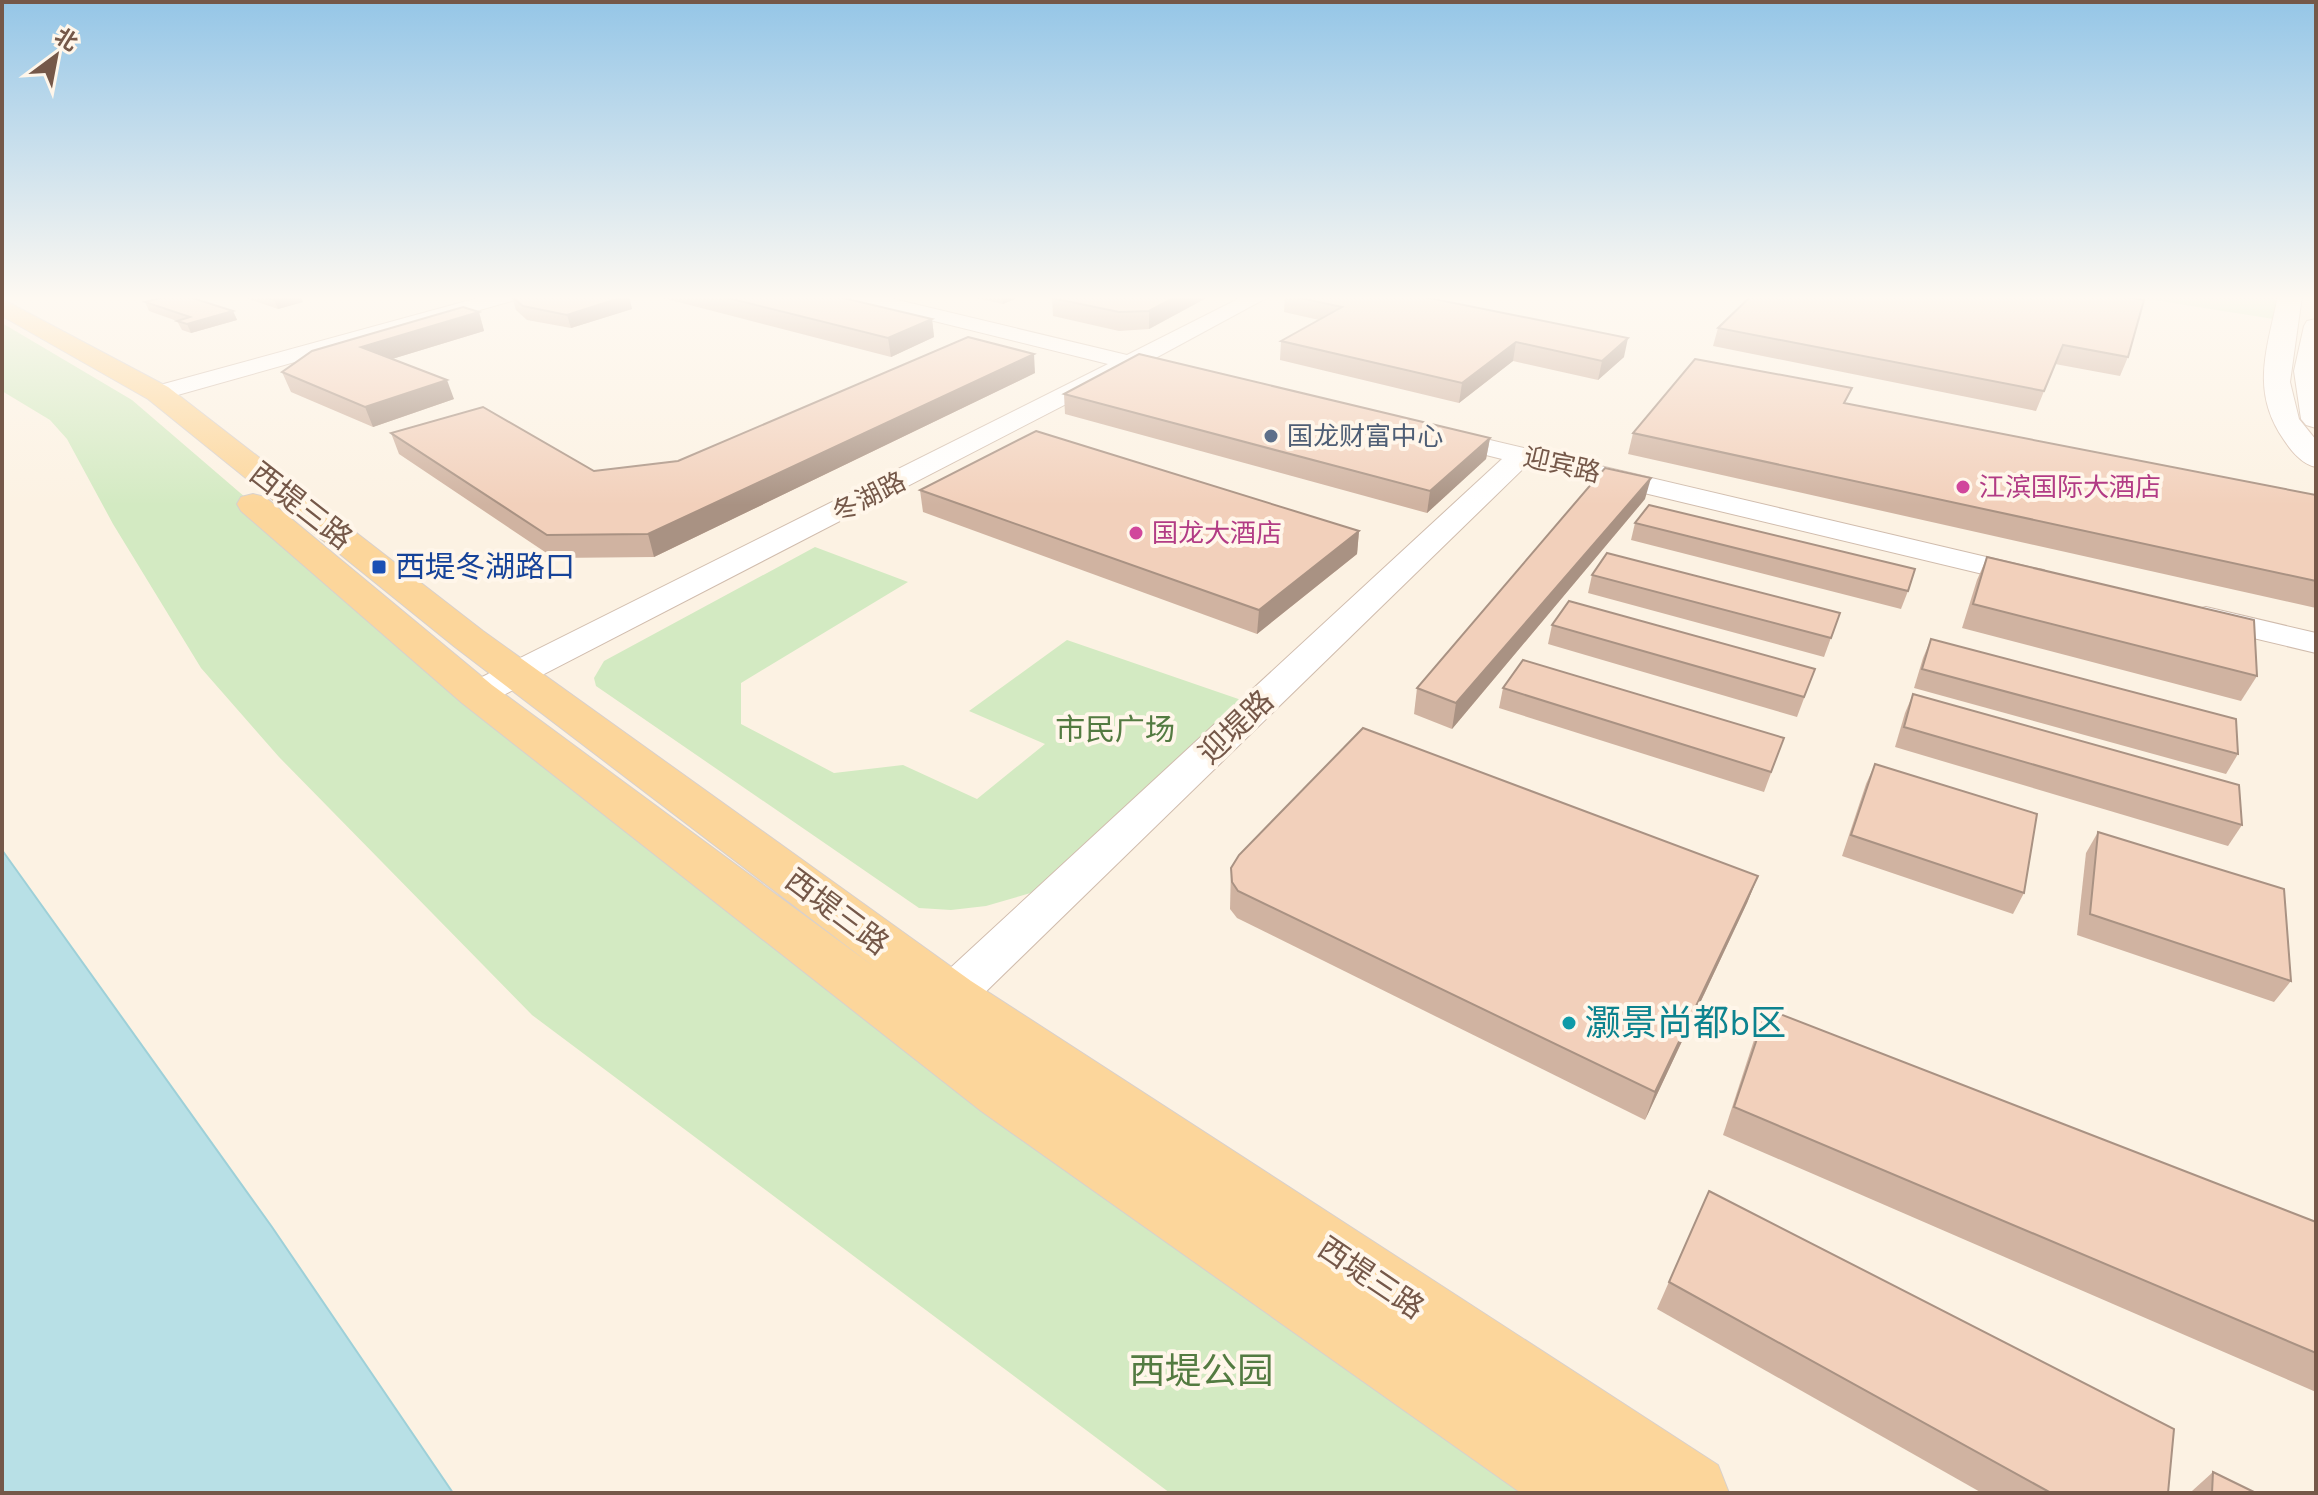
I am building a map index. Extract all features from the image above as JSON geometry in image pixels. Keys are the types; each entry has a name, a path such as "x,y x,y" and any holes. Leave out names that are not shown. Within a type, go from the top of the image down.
{"main road":[{"name":"西堤三路","path":"74,366 132,400 497,685 1002,1094 1587,1493"},
{"name":"西堤三路","path":"109,366 158,393 497,685 951,996 1690,1493"},
{"path":"2276,366 2274,378 2285,423 2295,438 2316,458"},
{"path":"2308,366 2316,419"}],"street":[{"path":"158,393 256,366"},
{"name":"冬湖路","path":"497,685 1126,366"},
{"path":"1143,366 1206,381"},
{"name":"迎宾路","path":"1416,431 2067,585"},
{"name":"迎堤路","path":"951,996 1521,456"},
{"path":"2176,610 2316,643"}],"green space":[{"name":"西堤公园","path":"2,366 74,366 132,400 430,656 1587,1493 1170,1493 532,1015 279,757 201,668 113,524 67,439 50,420 2,391"},
{"name":"市民广场","path":"815,547 908,582 741,683 741,724 834,773 903,765 977,799 1045,744 969,711 1067,640 1250,703 1034,892 986,906 951,910 919,908 596,686 594,678 604,661"}],"water":[{"path":"2,850 272,1227 453,1493 2,1493"}],"building":[{"path":"291,366 410,366 447,380 365,407 282,372"},
{"path":"901,366 1009,366 648,534 547,535 391,433 483,407 594,471 678,461"},
{"name":"国龙财富中心","path":"1117,366 1188,366 1490,438 1430,491 1064,394"},
{"path":"1388,366 1485,366 1462,383"},
{"name":"江滨国际大酒店","path":"1689,366 1732,366 1852,388 1844,403 2316,495 2316,581 1633,433"},
{"path":"1913,366 2054,366 2044,391"},
{"name":"国龙大酒店","path":"1036,431 1359,531 1259,610 920,490"},
{"path":"1605,468 1651,478 1456,703 1417,688"},
{"path":"1649,505 1915,569 1908,591 1635,523"},
{"path":"1607,553 1840,613 1831,638 1592,575"},
{"path":"1987,557 2254,620 2257,676 1973,604"},
{"path":"1569,601 1815,669 1804,697 1552,625"},
{"path":"1931,639 2236,719 2238,754 1922,669"},
{"path":"1523,660 1784,738 1771,772 1503,688"},
{"path":"1913,694 2239,785 2242,825 1904,727"},
{"name":"灏景尚都b区","path":"1363,728 1758,876 1655,1092 1238,891 1232,882 1231,868 1239,855"},
{"path":"1875,764 2037,814 2024,893 1851,835"},
{"path":"2098,832 2284,889 2291,981 2090,914"},
{"path":"1767,1009 2316,1222 2316,1353 1734,1107"},
{"path":"1709,1191 2174,1429 2168,1493 2051,1493 1669,1282"},
{"path":"2213,1472 2256,1493 2212,1493"}],"place":[{"name":"国龙财富中心","path":"1271,436"},
{"name":"江滨国际大酒店","path":"1963,487"},
{"name":"国龙大酒店","path":"1136,533"},
{"name":"西堤冬湖路口","path":"379,567"},
{"name":"灏景尚都b区","path":"1569,1023"}]}
